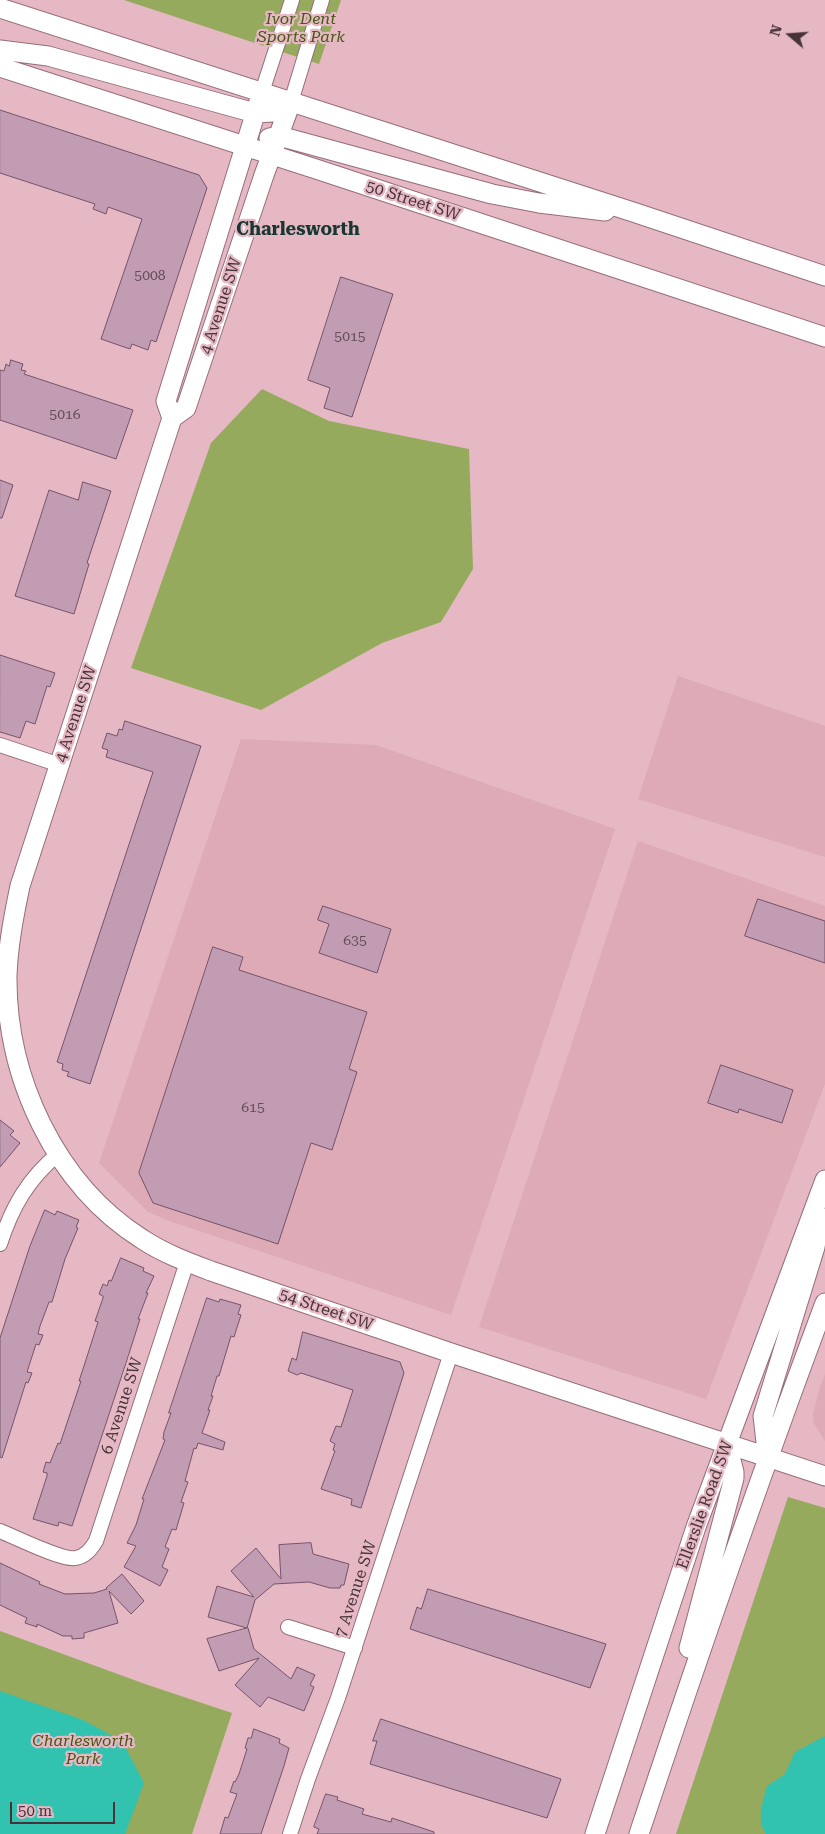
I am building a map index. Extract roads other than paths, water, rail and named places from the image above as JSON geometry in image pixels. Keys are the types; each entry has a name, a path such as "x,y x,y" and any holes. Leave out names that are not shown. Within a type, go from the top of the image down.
{"main road":[{"path":"0,8 633,212 825,276"},
{"path":"0,50 48,56 255,113 272,112 291,102"},
{"name":"50 Street SW","path":"0,67 825,337"},
{"name":"4 Avenue SW","path":"172,418 166,401 262,92"},
{"name":"4 Avenue SW","path":"4,1015 13,918 26,868 172,418 186,408 291,102"},
{"path":"244,146 262,139 279,136 492,194 584,209 633,212"},
{"path":"761,315 825,327"},
{"name":"54 Street SW","path":"4,1015 27,1090 44,1129 58,1154 86,1190 114,1218 142,1239 188,1262 452,1353 825,1476"},
{"name":"Ellerslie Road SW","path":"595,1834 696,1526 825,1180"},
{"path":"768,1457 763,1416 815,1247 825,1185"},
{"path":"639,1834 768,1457 825,1303"},
{"path":"678,1716 689,1644 734,1478 726,1444"}],"street":[{"path":"262,92 292,0"},
{"path":"291,102 322,0"},
{"path":"0,746 60,765"},
{"path":"0,1244 12,1213 32,1179 41,1168 58,1154"},
{"name":"6 Avenue SW","path":"0,1531 63,1556 75,1558 82,1556 96,1541 188,1262"},
{"name":"7 Avenue SW","path":"290,1834 355,1648 452,1353"},
{"path":"288,1627 355,1648"}],"district":[{"name":"Charlesworth","path":"298,230"}],"park label":[{"name":"Ivor Dent Sports Park","path":"301,28"},
{"name":"Charlesworth Park","path":"83,1750"}]}
